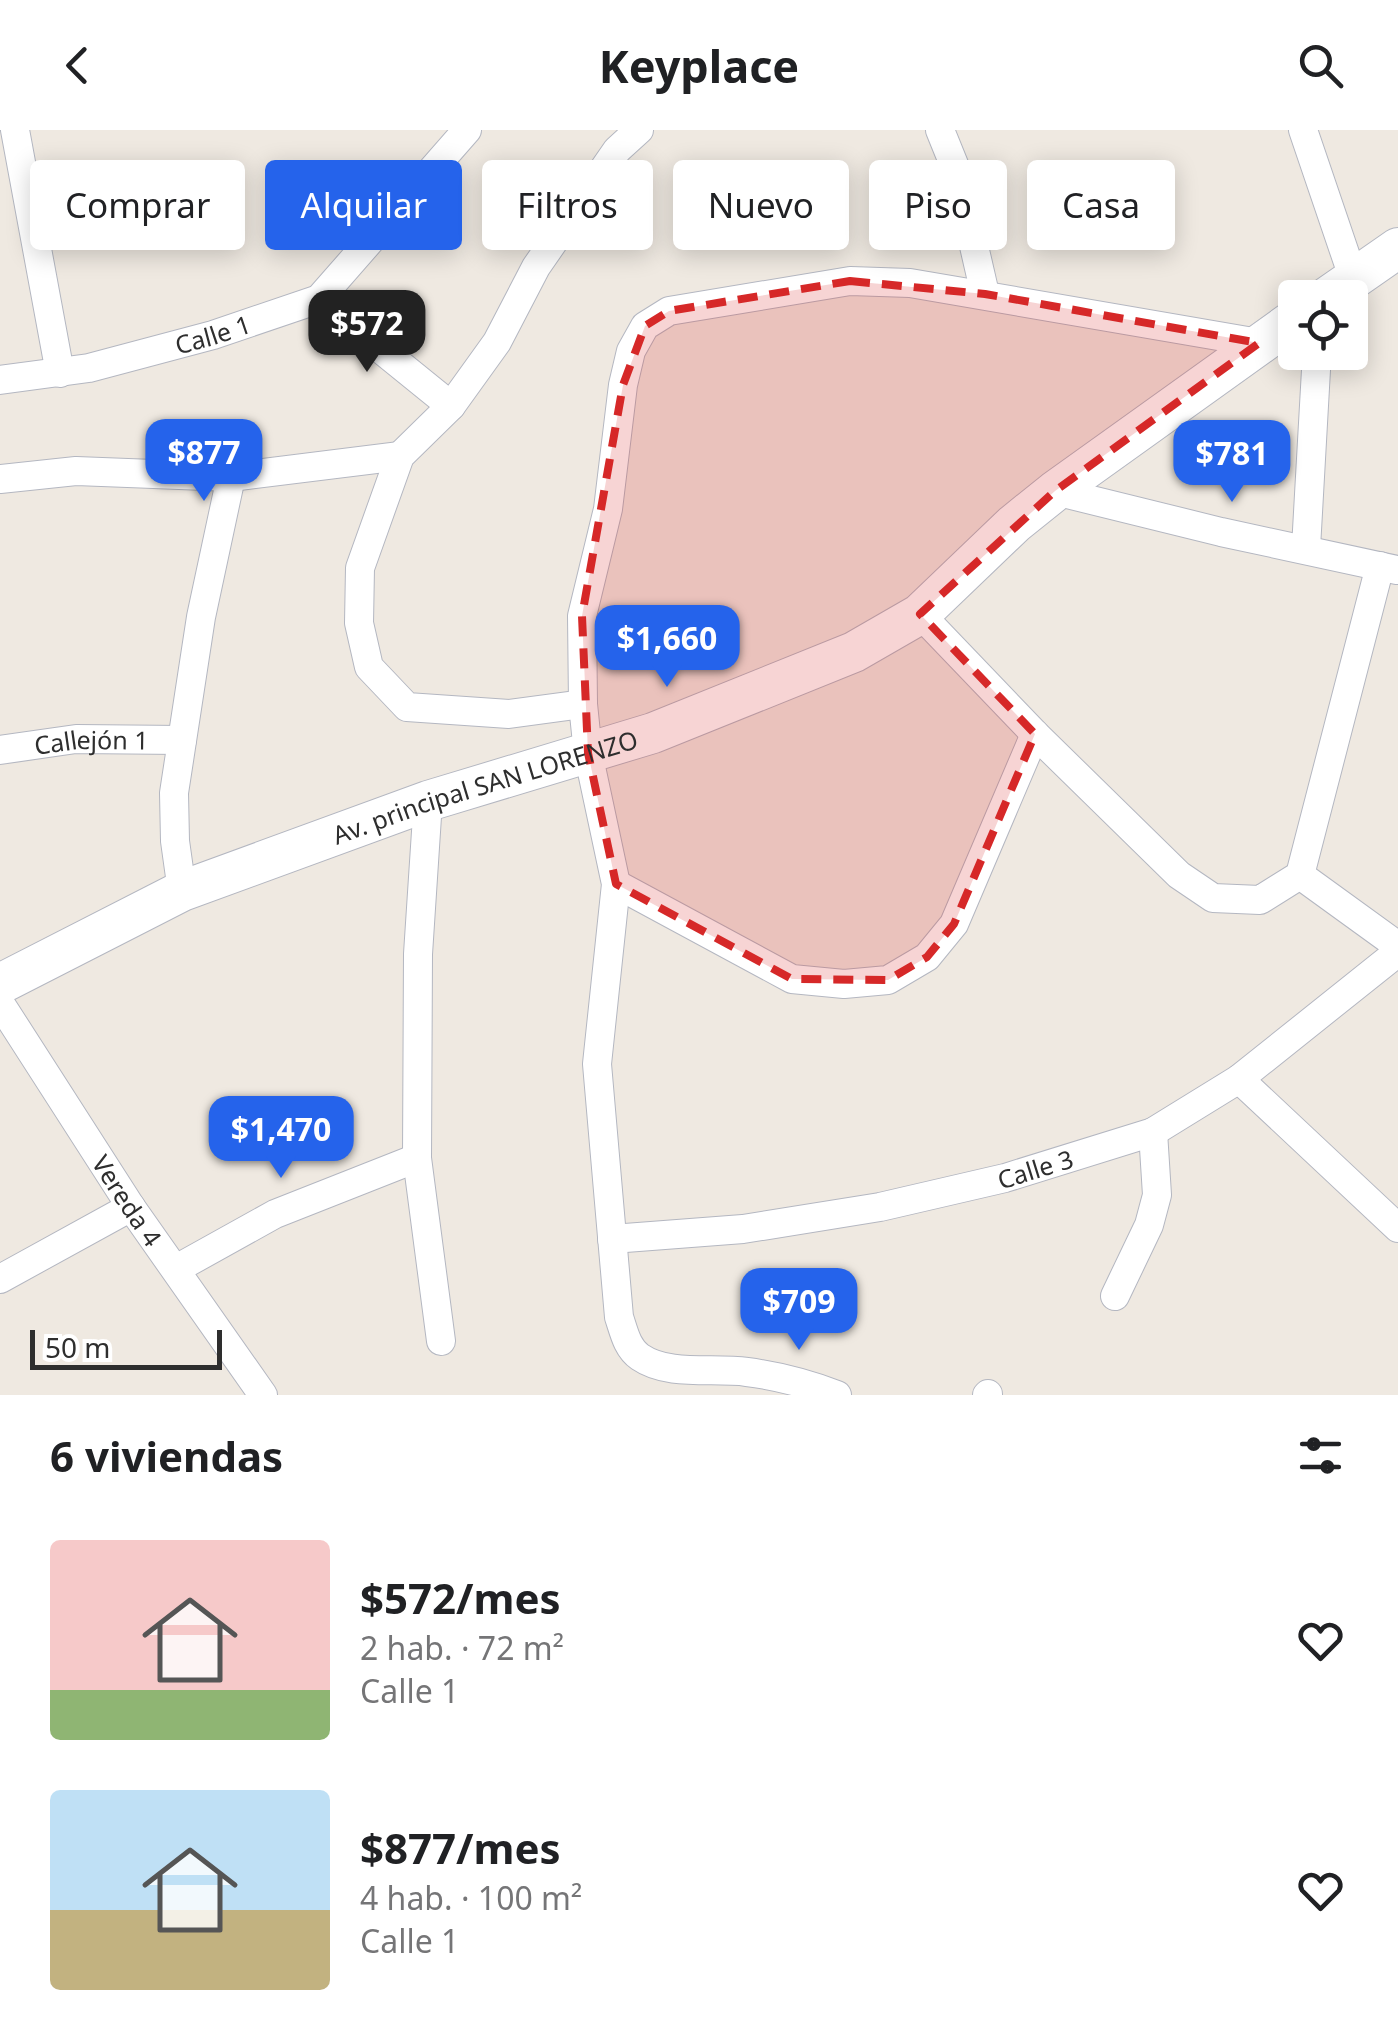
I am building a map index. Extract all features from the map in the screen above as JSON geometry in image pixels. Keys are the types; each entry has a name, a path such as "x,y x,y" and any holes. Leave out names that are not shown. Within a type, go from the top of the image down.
{"main road":[{"path":"1353,280 1398,248"},
{"name":"Av. principal SAN LORENZO","path":"0,984 182,891 428,801 654,733 854,652 920,614 1055,490 1278,331"}],"street":[{"path":"15,130 60,373"},
{"path":"451,406 319,299 467,130"},
{"path":"583,704 509,714 407,707 369,667 359,623 360,568 400,456 451,406 498,342 546,252 617,150 639,130"},
{"path":"940,130 958,172 984,294"},
{"path":"1303,130 1338,280"},
{"path":"837,1395 760,1374 660,1366 639,1357 626,1342 620,1317 598,1064 616,884 588,753 582,616 608,510 623,386 631,352 645,326 670,311 850,281 984,294 1259,344"},
{"name":"Calle 1","path":"0,380 89,368 213,335 319,299"},
{"path":"1306,548 1315,370"},
{"path":"0,479 76,471 231,477 400,456"},
{"path":"182,891 174,793 202,617 231,477"},
{"path":"920,614 1179,875 1213,898 1260,900 1300,875 1389,568 1220,532 1055,490"},
{"path":"616,884 792,979 844,984 888,980 927,957 954,924 1036,734"},
{"name":"Callejón 1","path":"0,750 76,739 182,740"},
{"path":"428,801 418,954 417,1158 442,1341"},
{"path":"1300,875 1398,949"},
{"name":"Calle 3","path":"612,1239 743,1230 880,1207 1006,1178 1153,1132 1238,1079 1398,949"},
{"name":"Vereda 4","path":"0,1003 131,1206 263,1395"},
{"path":"1238,1079 1398,1228"},
{"path":"1116,1296 1149,1225 1158,1195 1153,1132"},
{"path":"176,1269 275,1214 417,1158"},
{"path":"0,1279 131,1206"}],"highlighted area":[{"path":"850,281 985,294 1259,343 1055,491 920,614 1035,734 954,924 927,957 888,980 792,979 616,884 588,753 582,616 623,385 645,326 669,311"}]}
